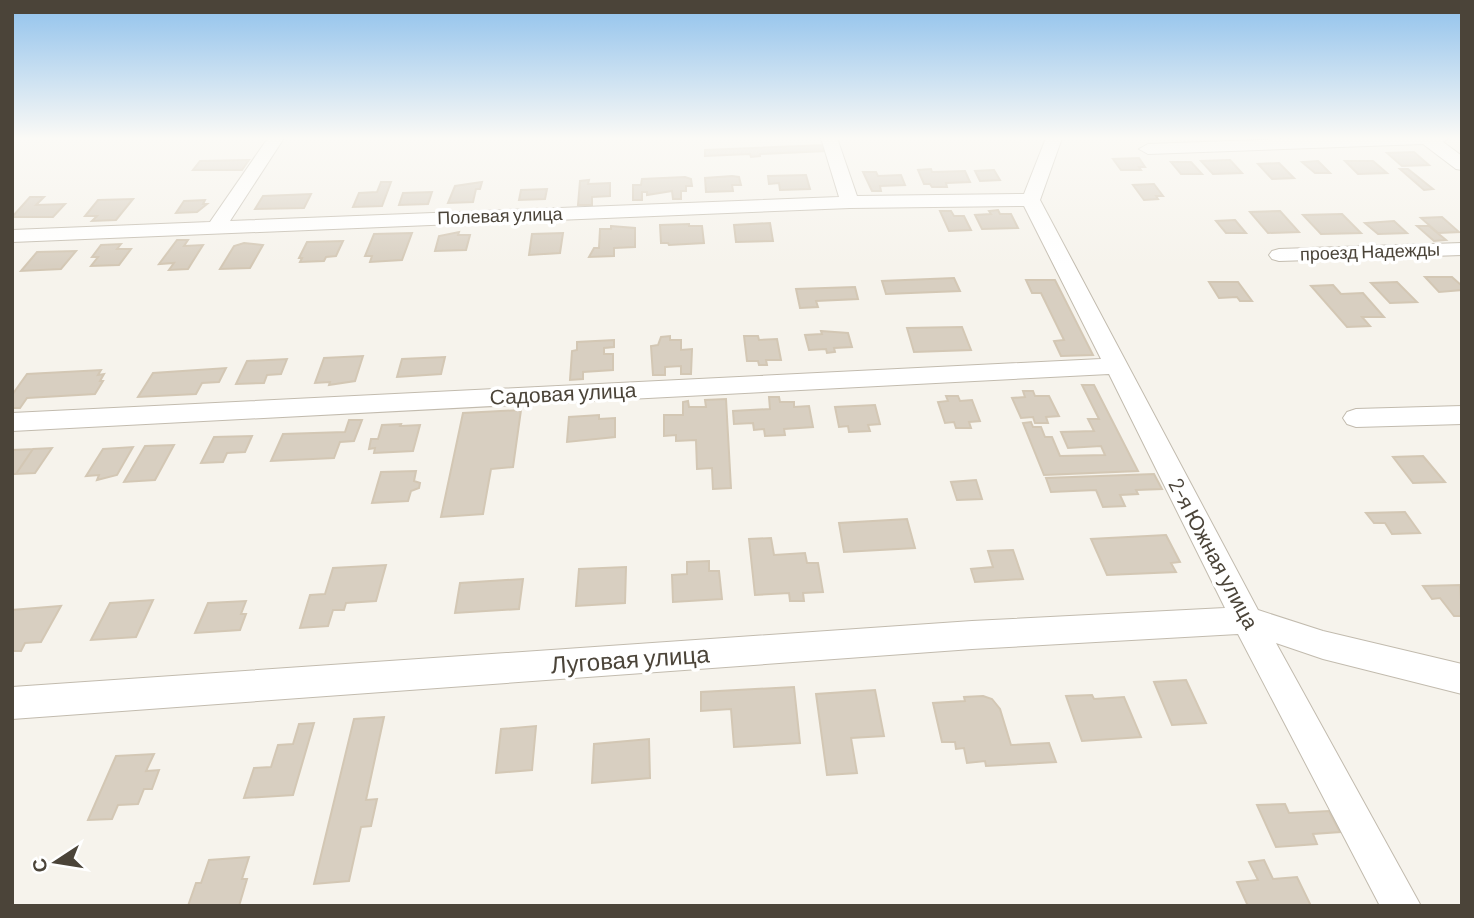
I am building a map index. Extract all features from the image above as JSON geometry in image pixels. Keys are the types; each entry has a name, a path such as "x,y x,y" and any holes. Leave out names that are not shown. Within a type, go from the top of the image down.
{"street":[{"path":"216,228 247,181"},
{"path":"843,181 850,202"},
{"path":"1031,200 1038,181"},
{"name":"Полевая улица","path":"12,236 850,202 1031,200"},
{"name":"2-я Южная улица","path":"1031,200 1247,620 1401,906"},
{"name":"проезд Надежды","path":"1279,256 1462,249"},
{"name":"Садовая улица","path":"12,422 1115,366"},
{"path":"1356,418 1462,415"},
{"path":"1247,620 1323,645 1462,679"},
{"name":"Луговая улица","path":"12,703 972,635 1247,620"}],"building":[{"path":"580,181 589,181 588,184 610,183 610,196 592,197 592,205 578,205"},
{"path":"642,181 691,181 692,186 686,186 686,191 681,191 681,199 673,199 672,191 647,195 647,192 642,192 642,200 633,200 633,185 641,185"},
{"path":"705,181 740,181 741,185 732,185 733,191 706,192"},
{"path":"769,181 808,181 810,189 780,190 779,183 769,184"},
{"path":"867,181 903,181 905,185 880,186 881,191 872,191"},
{"path":"923,181 970,182 946,183 947,187 924,184"},
{"path":"1414,181 1423,181 1433,189 1424,190"},
{"path":"381,182 391,182 382,206 353,207 359,193 377,192"},
{"path":"482,182 480,189 476,189 473,202 448,203 455,186"},
{"path":"1154,184 1163,196 1156,196 1158,199 1144,200 1133,185"},
{"path":"547,189 545,199 519,200 521,190"},
{"path":"432,192 428,204 399,205 403,193"},
{"path":"311,194 304,208 255,209 263,196"},
{"path":"30,197 44,197 36,205 65,204 53,217 12,217"},
{"path":"133,199 116,220 92,221 97,216 85,216 98,200"},
{"path":"205,200 203,204 207,204 197,212 176,213 184,201"},
{"path":"998,210 1000,214 1011,214 1018,228 982,229 975,215 991,214 989,211"},
{"path":"940,211 951,211 954,216 964,216 971,230 949,231"},
{"path":"1280,211 1299,232 1268,233 1250,212"},
{"path":"1342,214 1361,233 1321,234 1303,215"},
{"path":"1442,217 1459,232 1438,233 1421,218"},
{"path":"1235,220 1246,233 1226,233 1216,221"},
{"path":"1394,221 1407,233 1378,234 1365,223"},
{"path":"770,223 773,241 736,242 734,225"},
{"path":"660,225 702,226 704,243 661,243"},
{"path":"611,226 635,228 635,247 614,248 614,256 589,257 594,248 599,248 600,229 611,229"},
{"path":"1417,226 1429,226 1446,240 1434,241"},
{"path":"459,232 458,235 470,235 466,250 435,251 439,236"},
{"path":"412,233 402,260 370,262 372,256 365,256 374,234"},
{"path":"563,233 560,253 529,255 532,234"},
{"path":"177,240 188,240 184,246 203,245 188,269 169,270 174,263 159,264"},
{"path":"343,241 336,256 326,257 324,261 300,262 302,258 299,258 307,242"},
{"path":"244,243 263,245 250,268 220,269 234,246"},
{"path":"121,244 117,249 131,249 119,265 91,266 98,257 92,257 101,245"},
{"path":"76,251 61,269 21,271 37,252"},
{"path":"1425,277 1452,277 1462,286 1462,290 1439,292"},
{"path":"954,278 960,291 886,294 882,281"},
{"path":"1026,280 1055,280 1093,355 1061,356 1054,341 1064,340 1041,293 1032,293"},
{"path":"1209,282 1238,282 1252,301 1240,301 1237,297 1219,298"},
{"path":"1397,282 1417,302 1390,303 1371,283"},
{"path":"1333,285 1341,294 1363,293 1384,317 1362,317 1370,326 1347,327 1311,286"},
{"path":"855,287 858,299 816,301 818,307 800,308 796,289"},
{"path":"962,327 971,350 914,352 907,328"},
{"path":"821,331 848,333 852,347 834,348 835,352 827,353 826,349 809,350 805,335 822,334"},
{"path":"670,336 670,340 681,340 681,350 692,349 691,374 681,374 681,366 665,367 665,375 653,375 651,346 658,345 661,337"},
{"path":"744,336 758,336 759,340 777,339 781,360 766,360 767,365 759,365 758,361 747,361"},
{"path":"614,340 614,347 604,348 604,354 613,354 613,370 583,372 583,379 570,380 572,351 577,350 577,342"},
{"path":"363,356 355,381 329,385 330,382 315,383 324,358"},
{"path":"445,357 441,374 397,377 402,359"},
{"path":"287,359 281,374 267,375 264,383 236,384 247,361"},
{"path":"226,368 219,382 202,383 196,394 138,397 153,373"},
{"path":"101,370 98,375 104,374 100,381 103,381 95,394 27,398 20,408 12,408 12,395 27,374"},
{"path":"1082,385 1094,385 1138,471 1044,475 1023,423 1031,422 1033,427 1041,427 1045,437 1052,437 1060,456 1105,455 1101,446 1068,448 1061,432 1094,431 1088,419 1099,419"},
{"path":"1023,391 1033,391 1035,396 1049,396 1059,416 1046,417 1048,423 1035,423 1033,417 1021,418 1012,398 1025,397"},
{"path":"946,396 958,396 960,401 972,400 980,421 969,422 971,428 956,428 954,422 945,423 938,402 948,401"},
{"path":"769,397 779,397 780,402 794,402 794,407 809,406 813,427 784,429 785,435 765,436 764,429 754,430 753,423 734,424 733,411 770,409"},
{"path":"726,399 731,488 713,489 712,468 697,469 696,440 676,441 676,435 664,436 664,415 683,415 683,402 688,401 689,407 706,407 705,400"},
{"path":"875,405 880,424 868,425 870,431 849,432 848,426 839,427 835,407"},
{"path":"521,410 513,467 491,469 483,514 441,517 463,413"},
{"path":"599,415 599,419 615,418 615,437 567,442 569,417"},
{"path":"349,420 362,420 354,441 340,442 334,458 271,461 283,434 345,432"},
{"path":"401,424 400,426 420,425 413,451 374,453 375,448 369,449 371,439 378,439 382,425"},
{"path":"252,436 245,452 227,453 223,462 201,463 214,437"},
{"path":"174,445 155,480 124,482 145,446"},
{"path":"133,447 117,475 97,480 99,475 86,476 103,449"},
{"path":"52,448 35,473 16,474 33,449"},
{"path":"33,449 16,474 12,474 12,450"},
{"path":"1423,456 1445,482 1413,483 1393,457"},
{"path":"416,471 414,481 420,483 419,488 411,491 408,501 372,503 381,472"},
{"path":"1154,474 1162,489 1136,490 1138,494 1120,495 1125,506 1103,507 1096,490 1051,492 1046,478"},
{"path":"976,480 982,499 957,500 951,482"},
{"path":"1405,512 1420,533 1392,534 1385,523 1374,523 1366,513"},
{"path":"907,519 915,548 844,552 839,523"},
{"path":"1166,535 1180,562 1171,563 1176,572 1107,575 1091,539"},
{"path":"771,538 774,555 805,553 807,563 818,563 823,592 803,593 804,601 790,601 789,593 755,595 749,539"},
{"path":"1013,550 1023,579 975,582 971,569 993,567 988,551"},
{"path":"709,561 709,571 719,571 722,599 673,602 672,575 687,574 687,562"},
{"path":"386,565 376,601 346,603 344,610 333,610 328,626 300,628 310,595 325,594 333,568"},
{"path":"626,567 625,603 576,606 579,569"},
{"path":"523,579 519,609 455,613 460,583"},
{"path":"1460,585 1462,616 1454,616 1440,598 1432,599 1423,586"},
{"path":"153,600 136,637 91,640 110,603"},
{"path":"246,601 241,614 246,614 240,630 195,633 208,603"},
{"path":"61,606 41,642 25,643 21,651 12,651 12,610"},
{"path":"1186,680 1206,723 1172,725 1154,682"},
{"path":"794,687 800,743 734,747 731,709 701,711 701,692"},
{"path":"875,690 884,736 851,738 857,773 827,775 816,694"},
{"path":"1092,695 1094,699 1124,697 1141,737 1082,741 1066,696"},
{"path":"983,696 992,699 1000,709 1011,745 1049,743 1056,762 986,766 985,761 967,763 964,748 956,749 955,742 942,742 933,703 965,701 964,697"},
{"path":"384,717 366,800 377,799 371,826 361,827 349,881 314,884 354,719"},
{"path":"314,723 293,795 244,798 254,768 271,767 278,745 293,744 299,724"},
{"path":"536,726 532,770 496,773 501,729"},
{"path":"649,739 650,778 592,783 594,744"},
{"path":"154,754 146,771 159,770 152,789 144,789 138,804 118,805 112,819 88,820 116,756"},
{"path":"1285,804 1289,813 1329,811 1340,832 1313,834 1317,844 1276,847 1257,805"},
{"path":"249,857 242,879 247,879 239,906 188,906 196,883 201,883 209,860"},
{"path":"1264,860 1273,879 1297,877 1311,906 1248,906 1237,882 1258,880 1249,862"}]}
